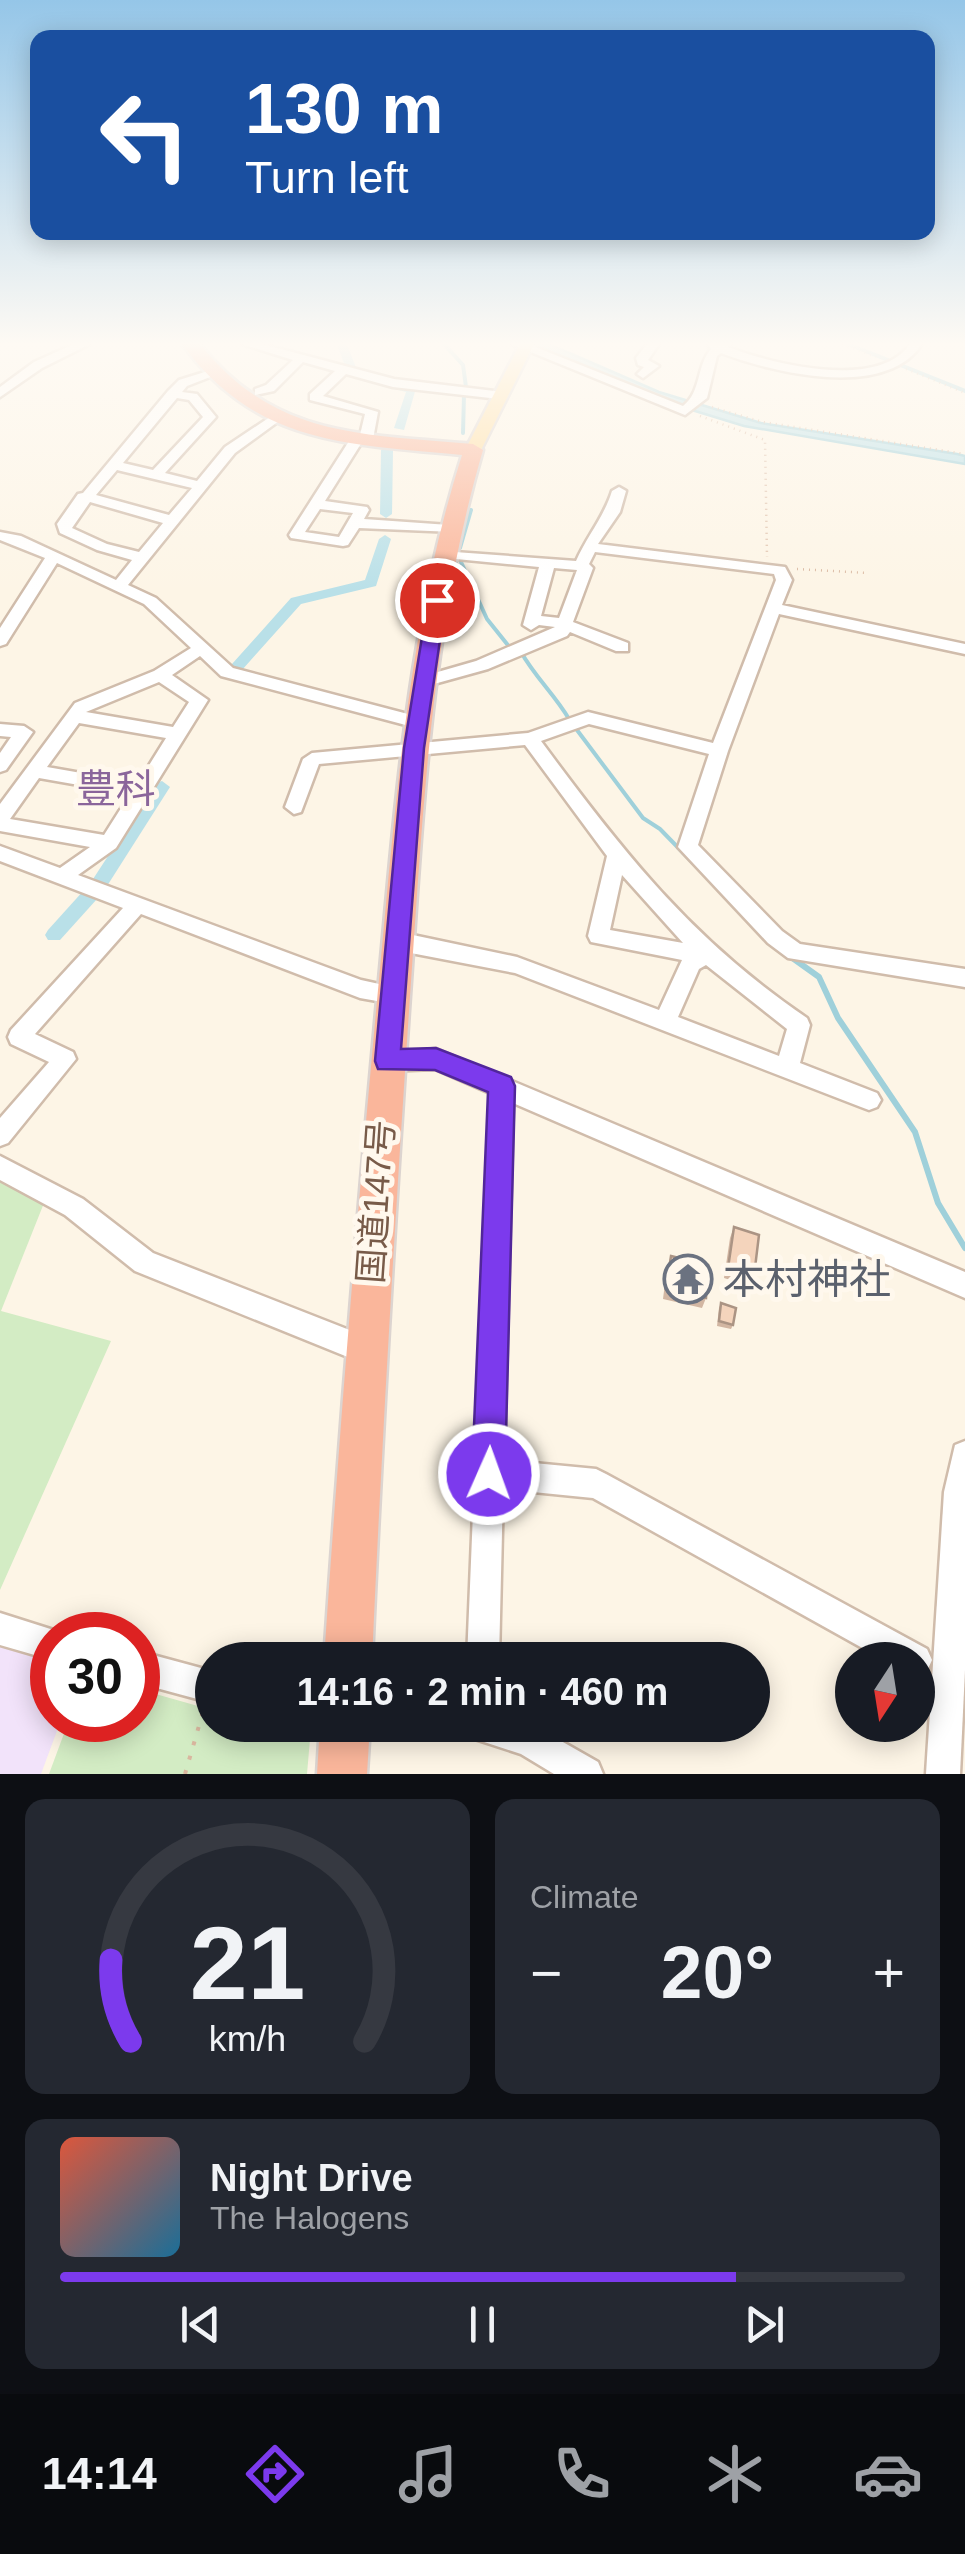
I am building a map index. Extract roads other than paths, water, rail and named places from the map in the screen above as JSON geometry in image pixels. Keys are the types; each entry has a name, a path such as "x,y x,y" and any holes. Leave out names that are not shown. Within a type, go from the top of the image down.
{"highway":[{"path":"312,427 362,439 473,450"},
{"name":"国道147号","path":"349,1642 365,1350 416,735 448,542 473,450"},
{"path":"342,1774 344,1742"}],"main road":[{"path":"473,450 484,427"}],"street":[{"path":"142,558 122,555 65,530 64,524 143,427"},
{"path":"156,475 200,427"},
{"path":"120,585 230,450 263,427"},
{"path":"316,504 362,510 344,542 296,535 316,504 362,439 367,427"},
{"path":"111,464 201,486"},
{"path":"581,566 613,512 619,491"},
{"path":"83,497 110,500 148,516 173,520"},
{"path":"354,523 548,563 581,566"},
{"path":"0,536 16,538 150,600 227,672 416,735"},
{"path":"590,547 773,569 784,580 719,750 688,847 775,937 808,956 965,978"},
{"path":"0,641 54,556"},
{"path":"548,563 532,622 566,625 622,646"},
{"path":"424,682 561,633 584,568 581,566"},
{"path":"772,608 965,649"},
{"path":"108,843 0,821 80,707 160,674 202,648"},
{"path":"62,876 108,843 199,700 160,674"},
{"path":"74,716 178,734"},
{"path":"294,807 312,759 416,735 530,740 588,718 719,750"},
{"path":"0,730 24,732 0,766"},
{"path":"530,740 616,856 705,955 799,1025 787,1068"},
{"path":"34,772 142,790"},
{"path":"616,856 598,936 705,955"},
{"path":"5,862 62,876 360,989 394,995"},
{"path":"0,1135 65,1059 19,1037 138,904"},
{"path":"397,943 408,942 517,966 869,1100"},
{"path":"665,1021 690,963 705,955"},
{"path":"388,1061 436,1059 965,1285"},
{"path":"484,1642 502,1086"},
{"path":"0,1167 74,1207 144,1262 365,1350"},
{"path":"942,1774 951,1679 959,1492 965,1455"},
{"path":"489,1474 596,1484 884,1642"},
{"path":"0,1630 30,1638"},
{"path":"935,1670 951,1679"},
{"path":"160,1673 195,1682"},
{"path":"532,1742 586,1774"}],"water":[{"path":"749,427 785,427 957,454 965,456 965,464"}],"waterway":[{"path":"463,427 463,433"},
{"path":"386,514 387,450"},
{"path":"460,548 471,510"},
{"path":"237,667 296,601 371,583 385,539"},
{"path":"461,562 487,619 511,649"},
{"path":"521,652 569,719"},
{"path":"577,730 643,818 660,829 693,863"},
{"path":"101,881 162,787"},
{"path":"54,935 91,894"},
{"path":"791,957 819,977 838,1018 915,1132 938,1203 965,1248"}],"place":[{"name":"本村神社","path":"688,1279"}],"district":[{"name":"豊科","path":"116,789"}]}
